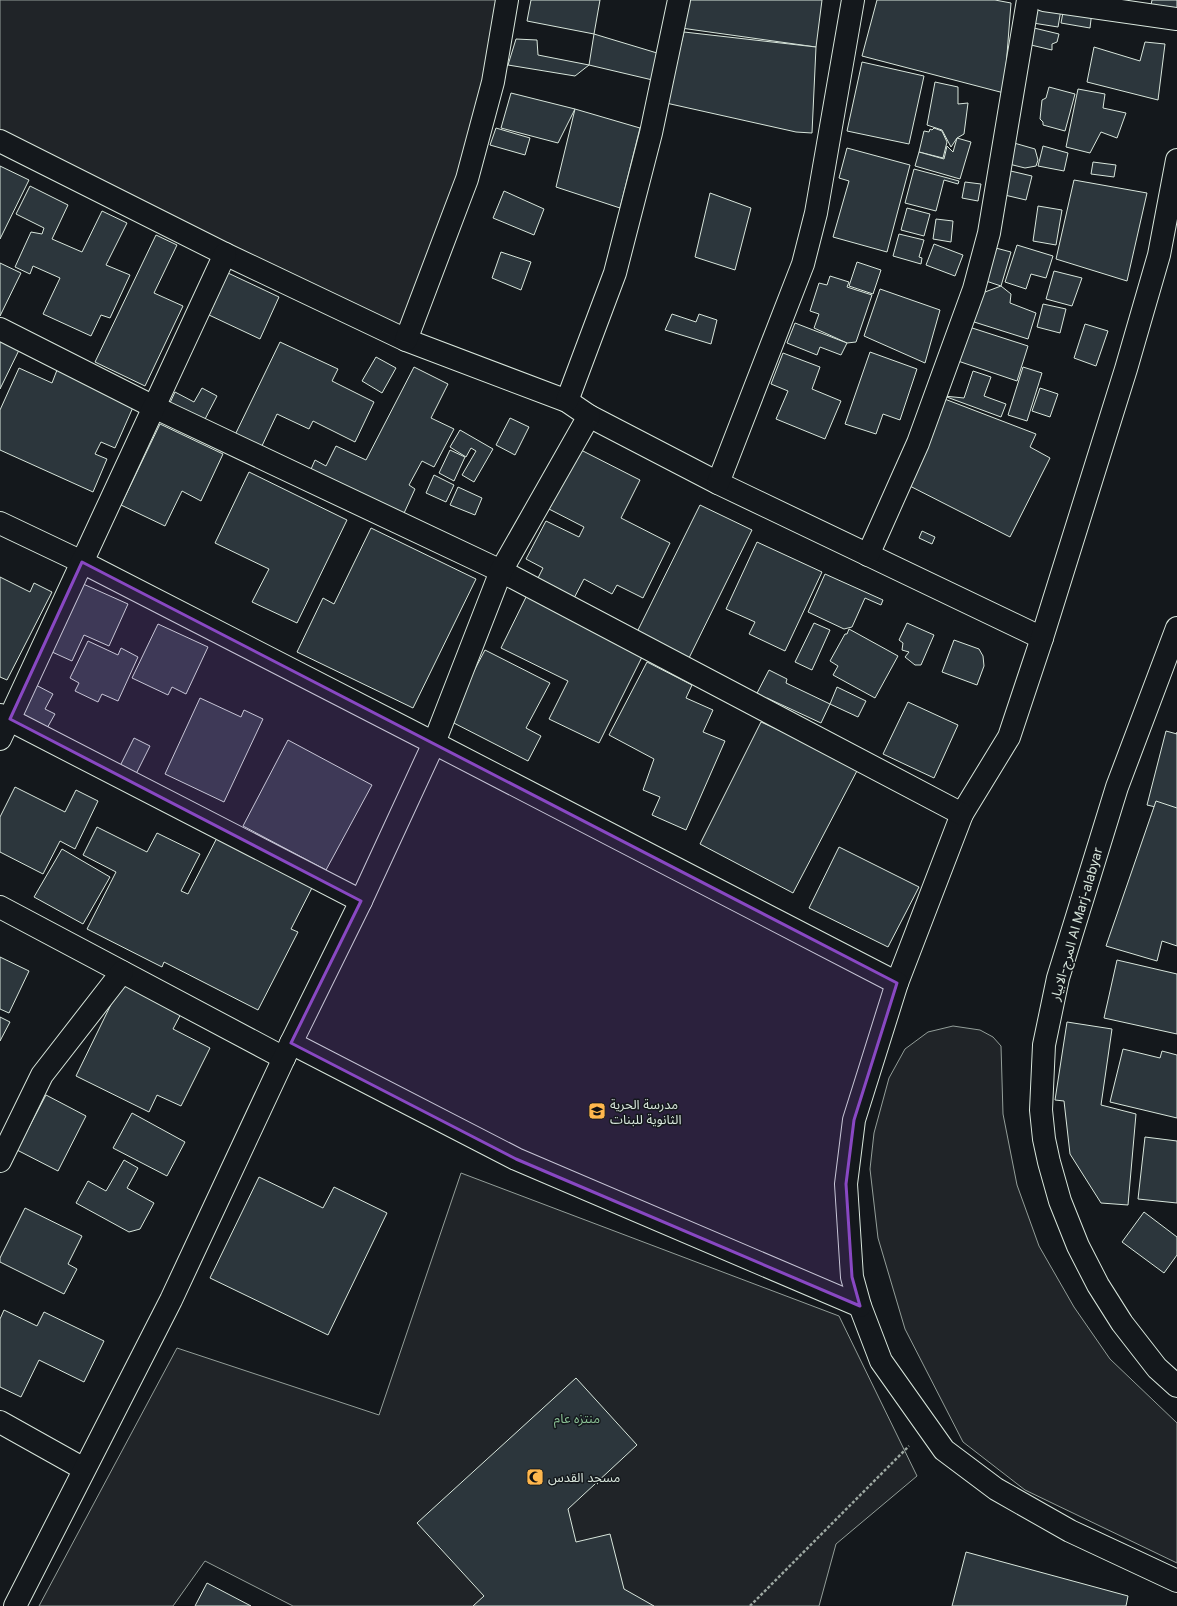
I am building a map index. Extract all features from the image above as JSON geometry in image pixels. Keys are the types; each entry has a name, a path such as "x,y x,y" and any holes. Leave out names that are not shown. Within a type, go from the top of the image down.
{"street":[{"path":"406,340 467,179 493,82 507,0"},
{"path":"567,401 615,273 651,133 679,0"},
{"path":"718,483 803,264 816,213 853,0"},
{"path":"868,555 918,443 983,260 989,233 1028,0"},
{"path":"1044,0 1177,19"},
{"path":"0,141 226,254 406,340 567,401 589,416 718,483 1042,638"},
{"path":"1177,160 1159,255 1126,369 1042,638 1009,737 962,814 897,983 854,1120 846,1184 852,1277 860,1306 882,1361 944,1450 996,1489 1070,1531 1177,1582"},
{"path":"0,739 5,717 82,562 226,254"},
{"path":"0,329 154,407 501,571 962,814"},
{"path":"15,1606 170,1300 287,1050 361,901 434,742 501,571 589,416"},
{"path":"0,523 82,562 434,742 897,983"},
{"name":"المرج-الابيار Al Marj-alabyar","path":"1177,628 1117,787 1058,978 1044,1045 1041,1110 1044,1139 1049,1162 1060,1201 1078,1246 1098,1286 1122,1323 1157,1368 1177,1386"},
{"path":"5,717 361,901"},
{"path":"0,907 122,972 516,1159 860,1306"},
{"path":"0,1161 42,1075 122,972"},
{"path":"0,1422 84,1469"}],"path":[{"path":"750,1606 927,1427"}],"highlighted area":[{"path":"82,562 897,983 854,1120 846,1184 852,1277 860,1306 516,1159 291,1043 361,901 10,719"}],"green space":[{"path":"0,0 496,0 487,61 455,195 405,324 395,327 0,135"},
{"path":"953,1026 980,1030 993,1037 1001,1046 1003,1114 1017,1185 1039,1246 1074,1307 1110,1359 1177,1423 1177,1563 1025,1490 963,1442 905,1329 878,1238 870,1169 874,1133 889,1078 905,1049 928,1032"},
{"name":"منتزه عام","path":"461,1173 839,1316 917,1476 836,1544 819,1606 293,1606 205,1561 173,1606 39,1606 177,1348 379,1415"}],"building":[{"path":"531,0 600,0 594,34 527,21"},
{"path":"687,0 822,0 816,47 681,28"},
{"path":"877,0 995,0 1011,3 1004,93 862,56"},
{"path":"1037,0 1062,4 1058,27 1033,23"},
{"path":"1152,0 1177,0 1177,10 1151,5"},
{"path":"1064,7 1092,11 1090,28 1061,23"},
{"path":"1034,28 1059,34 1057,42 1052,44 1052,50 1031,45"},
{"path":"684,32 816,47 812,133 796,132 666,103"},
{"path":"594,34 667,56 661,82 589,65"},
{"path":"516,39 537,40 538,55 589,65 575,76 508,65"},
{"path":"1145,42 1165,44 1158,100 1087,82 1094,47 1140,61"},
{"path":"862,62 924,76 909,144 847,131"},
{"path":"935,82 958,87 958,104 968,103 964,134 957,138 951,147 942,130 927,125"},
{"path":"1049,87 1075,94 1065,131 1043,125 1043,122 1040,119 1042,100 1046,98"},
{"path":"1078,89 1105,94 1103,108 1126,113 1117,138 1101,132 1090,153 1066,147"},
{"path":"511,93 575,109 558,143 501,128"},
{"path":"575,109 640,128 620,208 556,187"},
{"path":"496,128 530,138 525,155 490,145"},
{"path":"934,128 942,131 947,142 943,158 919,152 924,131 929,132 930,129 932,130"},
{"path":"957,138 971,142 960,179 915,166 919,152 944,159 947,146 953,152"},
{"path":"1014,143 1035,149 1038,160 1036,166 1025,168 1009,164"},
{"path":"1043,146 1068,153 1064,171 1038,166"},
{"path":"847,148 910,165 887,252 833,237 849,181 839,178"},
{"path":"1093,162 1116,165 1114,177 1091,174"},
{"path":"0,166 29,180 0,239"},
{"path":"914,169 959,181 958,184 944,180 936,211 905,203"},
{"path":"1002,169 1032,176 1026,200 996,193"},
{"path":"1074,180 1147,193 1127,281 1056,259"},
{"path":"965,182 981,184 978,201 962,198"},
{"path":"30,186 68,205 52,239 82,252 102,211 127,223 106,265 130,275 110,318 101,315 91,336 43,314 60,278 33,266 30,274 15,267 31,232 42,234 44,228 16,214"},
{"path":"504,191 544,209 534,235 493,218"},
{"path":"710,193 751,208 735,270 695,257"},
{"path":"1038,206 1062,210 1056,245 1033,241"},
{"path":"907,208 930,214 924,236 901,230"},
{"path":"936,219 953,221 951,242 933,239"},
{"path":"899,234 924,240 919,257 922,258 921,264 893,256"},
{"path":"156,235 177,245 154,293 183,306 145,386 95,362"},
{"path":"934,244 963,255 955,276 926,265"},
{"path":"1017,245 1053,256 1046,278 1031,274 1026,289 1005,282"},
{"path":"992,247 1011,252 1001,286 983,280"},
{"path":"501,252 531,262 521,290 492,278"},
{"path":"857,262 881,270 873,294 849,286"},
{"path":"0,263 21,273 0,316"},
{"path":"1054,271 1082,278 1072,306 1046,299"},
{"path":"228,273 279,297 260,339 209,315"},
{"path":"830,276 849,282 847,287 872,295 856,342 847,343 814,328 819,314 810,311 819,283 827,285"},
{"path":"1001,286 1011,294 1010,303 1036,313 1028,339 971,321 977,295"},
{"path":"880,289 940,310 925,363 864,336"},
{"path":"1043,304 1066,309 1060,333 1037,327"},
{"path":"672,314 696,322 699,314 717,320 711,344 665,330"},
{"path":"795,323 847,343 841,355 820,347 817,355 787,343"},
{"path":"1085,324 1108,331 1096,366 1074,358"},
{"path":"966,326 1028,346 1017,381 955,360"},
{"path":"0,335 21,346 0,389"},
{"path":"280,342 338,369 332,381 374,402 355,442 313,421 309,429 277,414 260,450 234,437"},
{"path":"870,352 917,369 900,420 883,414 876,434 845,424"},
{"path":"783,353 820,367 812,389 841,401 825,439 776,419 788,391 771,384"},
{"path":"376,357 396,368 382,393 362,381"},
{"path":"414,367 448,384 431,418 454,429 434,467 422,461 409,485 415,489 400,522 308,476 315,460 326,466 336,446 366,460"},
{"path":"1023,367 1042,373 1027,421 1008,415"},
{"path":"19,368 52,383 57,370 134,405 115,448 101,442 95,454 107,459 93,492 0,450 0,410"},
{"path":"973,371 991,377 984,396 1006,404 1001,417 944,396 964,398"},
{"path":"202,388 217,396 203,423 169,405 175,392 194,402"},
{"path":"1040,388 1058,394 1050,417 1032,411"},
{"path":"942,398 1036,434 1030,447 1050,458 1010,537 900,481"},
{"path":"510,418 529,427 515,455 496,445"},
{"path":"160,424 223,454 201,501 182,491 165,526 121,505"},
{"path":"460,430 493,449 474,482 462,475 476,451 471,448 466,457 450,447"},
{"path":"579,449 640,480 621,518 670,543 643,598 617,585 612,594 584,579 572,602 535,584 543,568 526,559 546,521 579,537 584,527 549,509"},
{"path":"450,450 465,457 454,481 439,473"},
{"path":"249,472 347,520 297,623 252,602 269,569 215,543"},
{"path":"434,475 454,485 446,502 426,493"},
{"path":"458,487 482,498 475,515 450,505"},
{"path":"700,505 752,530 689,658 637,632"},
{"path":"371,528 476,579 413,708 297,652 323,598 334,604"},
{"path":"922,531 935,537 932,544 919,538"},
{"path":"757,542 822,572 785,651 749,634 755,622 726,609"},
{"path":"825,574 883,600 881,605 865,598 852,627 844,629 808,612"},
{"path":"0,577 30,592 34,583 52,592 7,680 0,677"},
{"path":"72,579 128,604 109,646 84,635 72,661 41,647"},
{"path":"529,591 646,649 599,743 549,719 568,681 501,648"},
{"path":"814,623 830,630 812,670 795,662"},
{"path":"907,623 934,635 921,665 915,665 905,657 909,652 902,650 903,643 899,640"},
{"path":"158,624 208,647 186,694 172,687 168,695 132,678"},
{"path":"849,629 898,656 875,698 833,675 838,666 830,661"},
{"path":"954,640 979,649 983,656 984,666 977,685 942,672"},
{"path":"88,641 118,655 121,648 138,657 118,701 102,694 98,702 75,691 79,683 70,678"},
{"path":"485,650 550,683 526,728 541,736 528,761 448,720"},
{"path":"647,662 692,685 686,698 713,710 703,732 725,741 686,830 652,815 660,797 643,790 654,759 609,735"},
{"path":"769,670 787,679 786,683 830,704 821,723 767,698 763,701 755,697"},
{"path":"34,684 53,694 45,709 55,714 46,730 18,715"},
{"path":"837,687 866,701 858,717 830,704"},
{"path":"200,698 241,717 244,710 263,719 224,802 165,774"},
{"path":"908,702 958,725 934,778 883,754"},
{"path":"761,722 859,767 793,893 700,844"},
{"path":"1166,731 1177,734 1177,812 1147,805"},
{"path":"134,738 150,746 135,776 119,768"},
{"path":"288,740 372,785 326,870 243,826"},
{"path":"15,787 65,812 76,790 98,801 75,849 60,841 43,874 0,852 0,817"},
{"path":"1156,801 1177,808 1177,946 1162,941 1157,961 1106,946"},
{"path":"97,827 147,852 157,833 200,854 181,891 188,894 220,832 316,880 291,929 298,932 258,1010 164,962 162,967 87,929 116,872 83,855"},
{"path":"839,847 919,887 888,947 809,908"},
{"path":"62,849 110,877 83,924 34,897"},
{"path":"0,957 29,971 9,1013 0,1009"},
{"path":"1117,960 1177,974 1177,1034 1104,1018"},
{"path":"124,978 184,1008 173,1029 210,1048 181,1106 157,1095 149,1112 76,1076"},
{"path":"0,1017 10,1022 0,1041"},
{"path":"1067,1022 1112,1029 1101,1105 1136,1114 1128,1205 1101,1203 1070,1154 1064,1101 1055,1100"},
{"path":"1123,1049 1160,1058 1162,1051 1177,1055 1177,1118 1110,1102"},
{"path":"46,1095 86,1116 58,1171 17,1150"},
{"path":"132,1113 185,1142 167,1176 113,1148"},
{"path":"1145,1137 1177,1141 1177,1203 1138,1199"},
{"path":"124,1160 138,1168 127,1188 154,1203 140,1229 129,1232 76,1203 88,1181 106,1191"},
{"path":"259,1177 323,1208 334,1187 387,1213 328,1335 210,1278"},
{"path":"25,1208 82,1236 68,1264 77,1269 64,1294 0,1262 0,1258"},
{"path":"1144,1212 1177,1237 1177,1255 1164,1273 1122,1242"},
{"path":"4,1310 37,1326 44,1312 104,1341 84,1382 39,1360 21,1397 0,1387 0,1319"},
{"name":"مسجد القدس","path":"576,1378 637,1445 568,1509 576,1542 610,1534 624,1589 654,1606 473,1606 484,1596 417,1523"},
{"path":"966,1552 1128,1596 1126,1606 952,1606"},
{"path":"207,1583 251,1606 195,1606"}],"place":[{"name":"مدرسة الحرية الثانوية للبنات","path":"597,1111"},
{"name":"مسجد القدس","path":"535,1477"}]}
